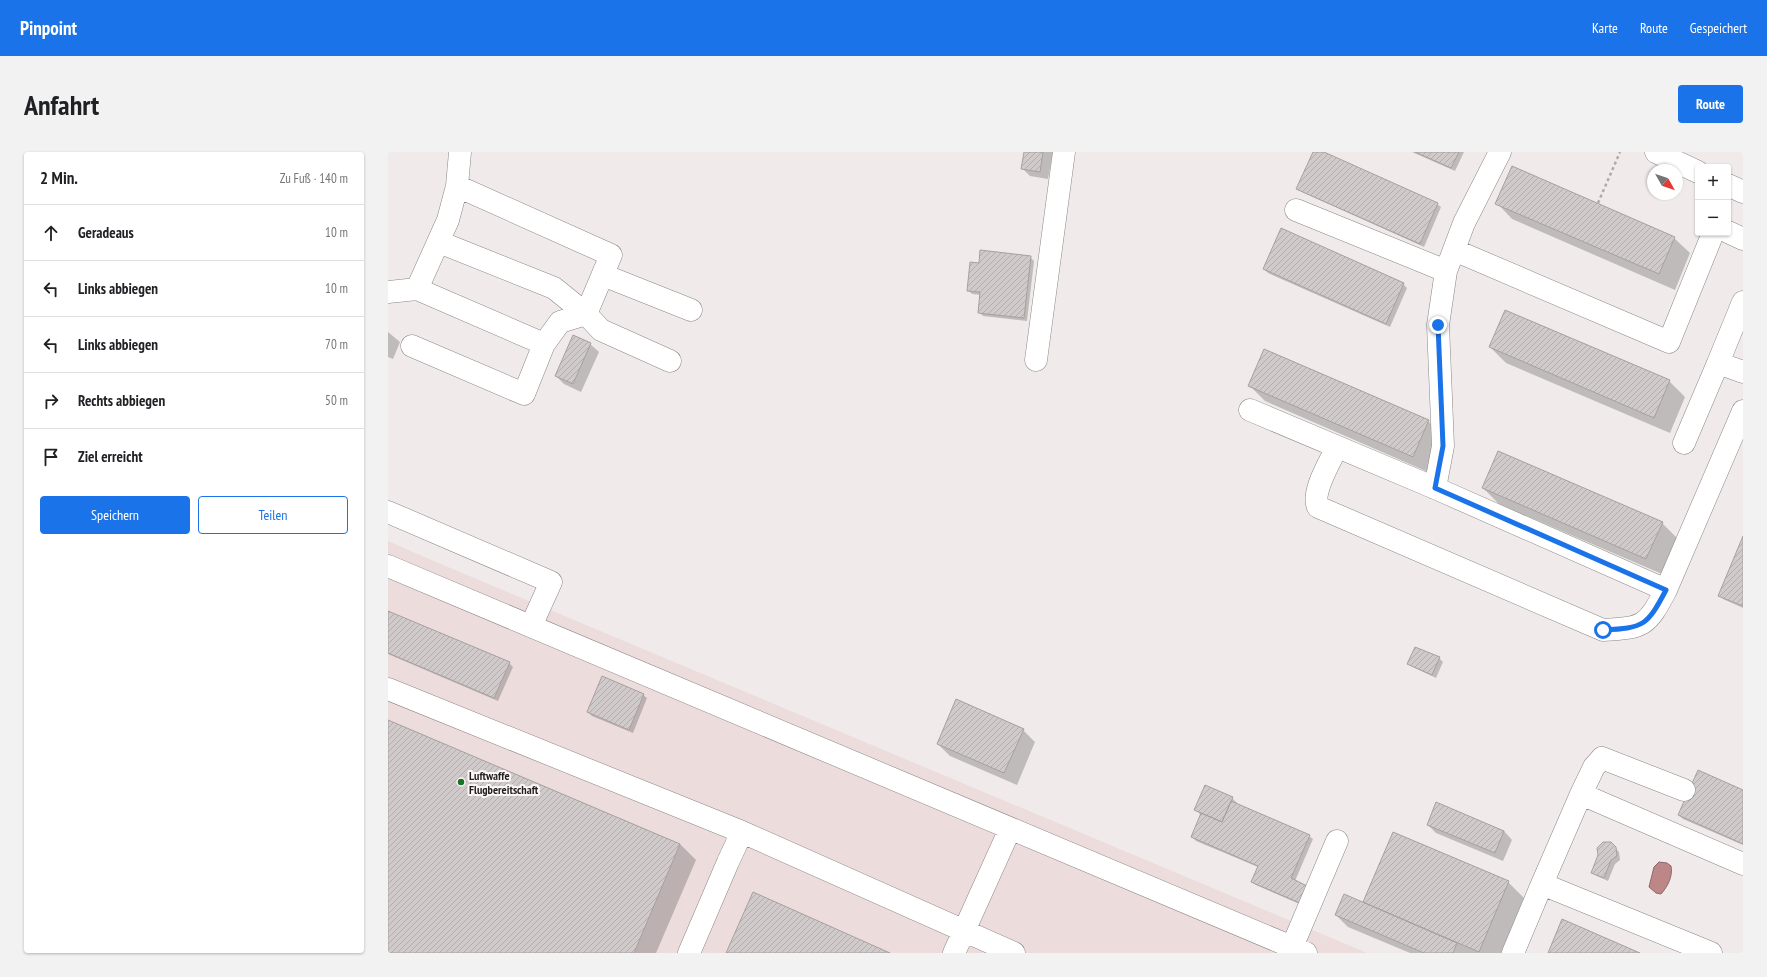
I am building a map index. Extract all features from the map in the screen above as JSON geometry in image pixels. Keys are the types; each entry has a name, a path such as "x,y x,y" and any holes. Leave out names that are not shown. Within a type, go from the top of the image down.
{"lane":[{"path":"417,289 448,220 457,186 460,152"},
{"path":"1036,360 1064,152"},
{"path":"1435,488 1443,446 1438,325 1446,271 1464,223 1500,152"},
{"path":"1656,152 1695,171"},
{"path":"412,346 524,394 544,344 560,322 586,314 611,254 457,186"},
{"path":"1296,210 1446,271"},
{"path":"1731,233 1743,239"},
{"path":"1454,250 1669,342 1712,236"},
{"path":"439,242 554,288 586,314 601,330 670,361"},
{"path":"603,274 691,310"},
{"path":"388,292 417,289 544,344"},
{"path":"1684,443 1743,302"},
{"path":"1718,363 1743,372"},
{"path":"1250,410 1435,488 1666,590"},
{"path":"1337,446 1317,491 1315,501 1318,507 1603,630 1630,628 1642,625 1653,614 1666,590 1743,411"},
{"path":"388,512 551,582 532,626"},
{"path":"388,566 1299,950 1337,841"},
{"path":"388,689 742,832 1014,953"},
{"path":"1513,953 1581,794 1594,767 1602,758 1684,790"},
{"path":"1581,794 1743,864"},
{"path":"954,953 1010,829"},
{"path":"689,953 742,832"},
{"path":"1542,884 1710,953"}],"path":[{"path":"1598,203 1620,152"}],"shaded area":[{"path":"388,541 436,562 1367,953 388,953"},
{"path":"1659,862 1667,863 1671,866 1669,881 1661,894 1656,893 1649,887 1654,867"}],"building":[{"path":"1024,152 1043,152 1040,172 1021,169"},
{"path":"1313,152 1324,152 1438,203 1420,244 1296,189"},
{"path":"1415,152 1459,152 1451,168"},
{"path":"1512,166 1675,237 1659,274 1495,204"},
{"path":"1281,228 1404,283 1386,324 1263,269"},
{"path":"980,250 1031,256 1024,318 978,313 980,292 967,291 970,262 979,263"},
{"path":"1505,310 1670,380 1654,418 1489,347"},
{"path":"573,335 591,343 573,384 555,376"},
{"path":"1264,349 1429,420 1413,457 1248,386"},
{"path":"1498,451 1663,522 1646,559 1482,488"},
{"path":"1743,536 1743,606 1718,596"},
{"path":"388,611 510,662 494,698 388,653"},
{"path":"1415,647 1440,657 1432,675 1407,664"},
{"path":"602,676 644,694 629,730 587,712"},
{"path":"956,699 1024,729 1004,773 937,744"},
{"name":"Luftwaffe Flugbereitschaft","path":"388,720 680,844 634,953 388,953"},
{"path":"1698,770 1743,790 1743,844 1678,815"},
{"path":"1205,785 1233,797 1222,822 1194,810"},
{"path":"1231,801 1310,835 1291,878 1307,886 1300,903 1251,882 1258,866 1191,837 1201,813 1222,822"},
{"path":"1436,802 1504,831 1495,853 1427,825"},
{"path":"1393,832 1509,881 1479,952 1363,902"},
{"path":"1603,842 1611,842 1616,847 1617,856 1611,860 1604,878 1591,873 1598,855 1597,848"},
{"path":"753,892 890,953 726,953"},
{"path":"1344,894 1457,943 1453,953 1424,953 1335,915"},
{"path":"1562,919 1640,953 1548,953"}],"place":[{"name":"Luftwaffe Flugbereitschaft","path":"461,782"}],"route":[{"path":"1438,325 1442,380 1443,446 1435,488 1666,590 1653,614 1642,625 1630,628 1603,630"}]}
